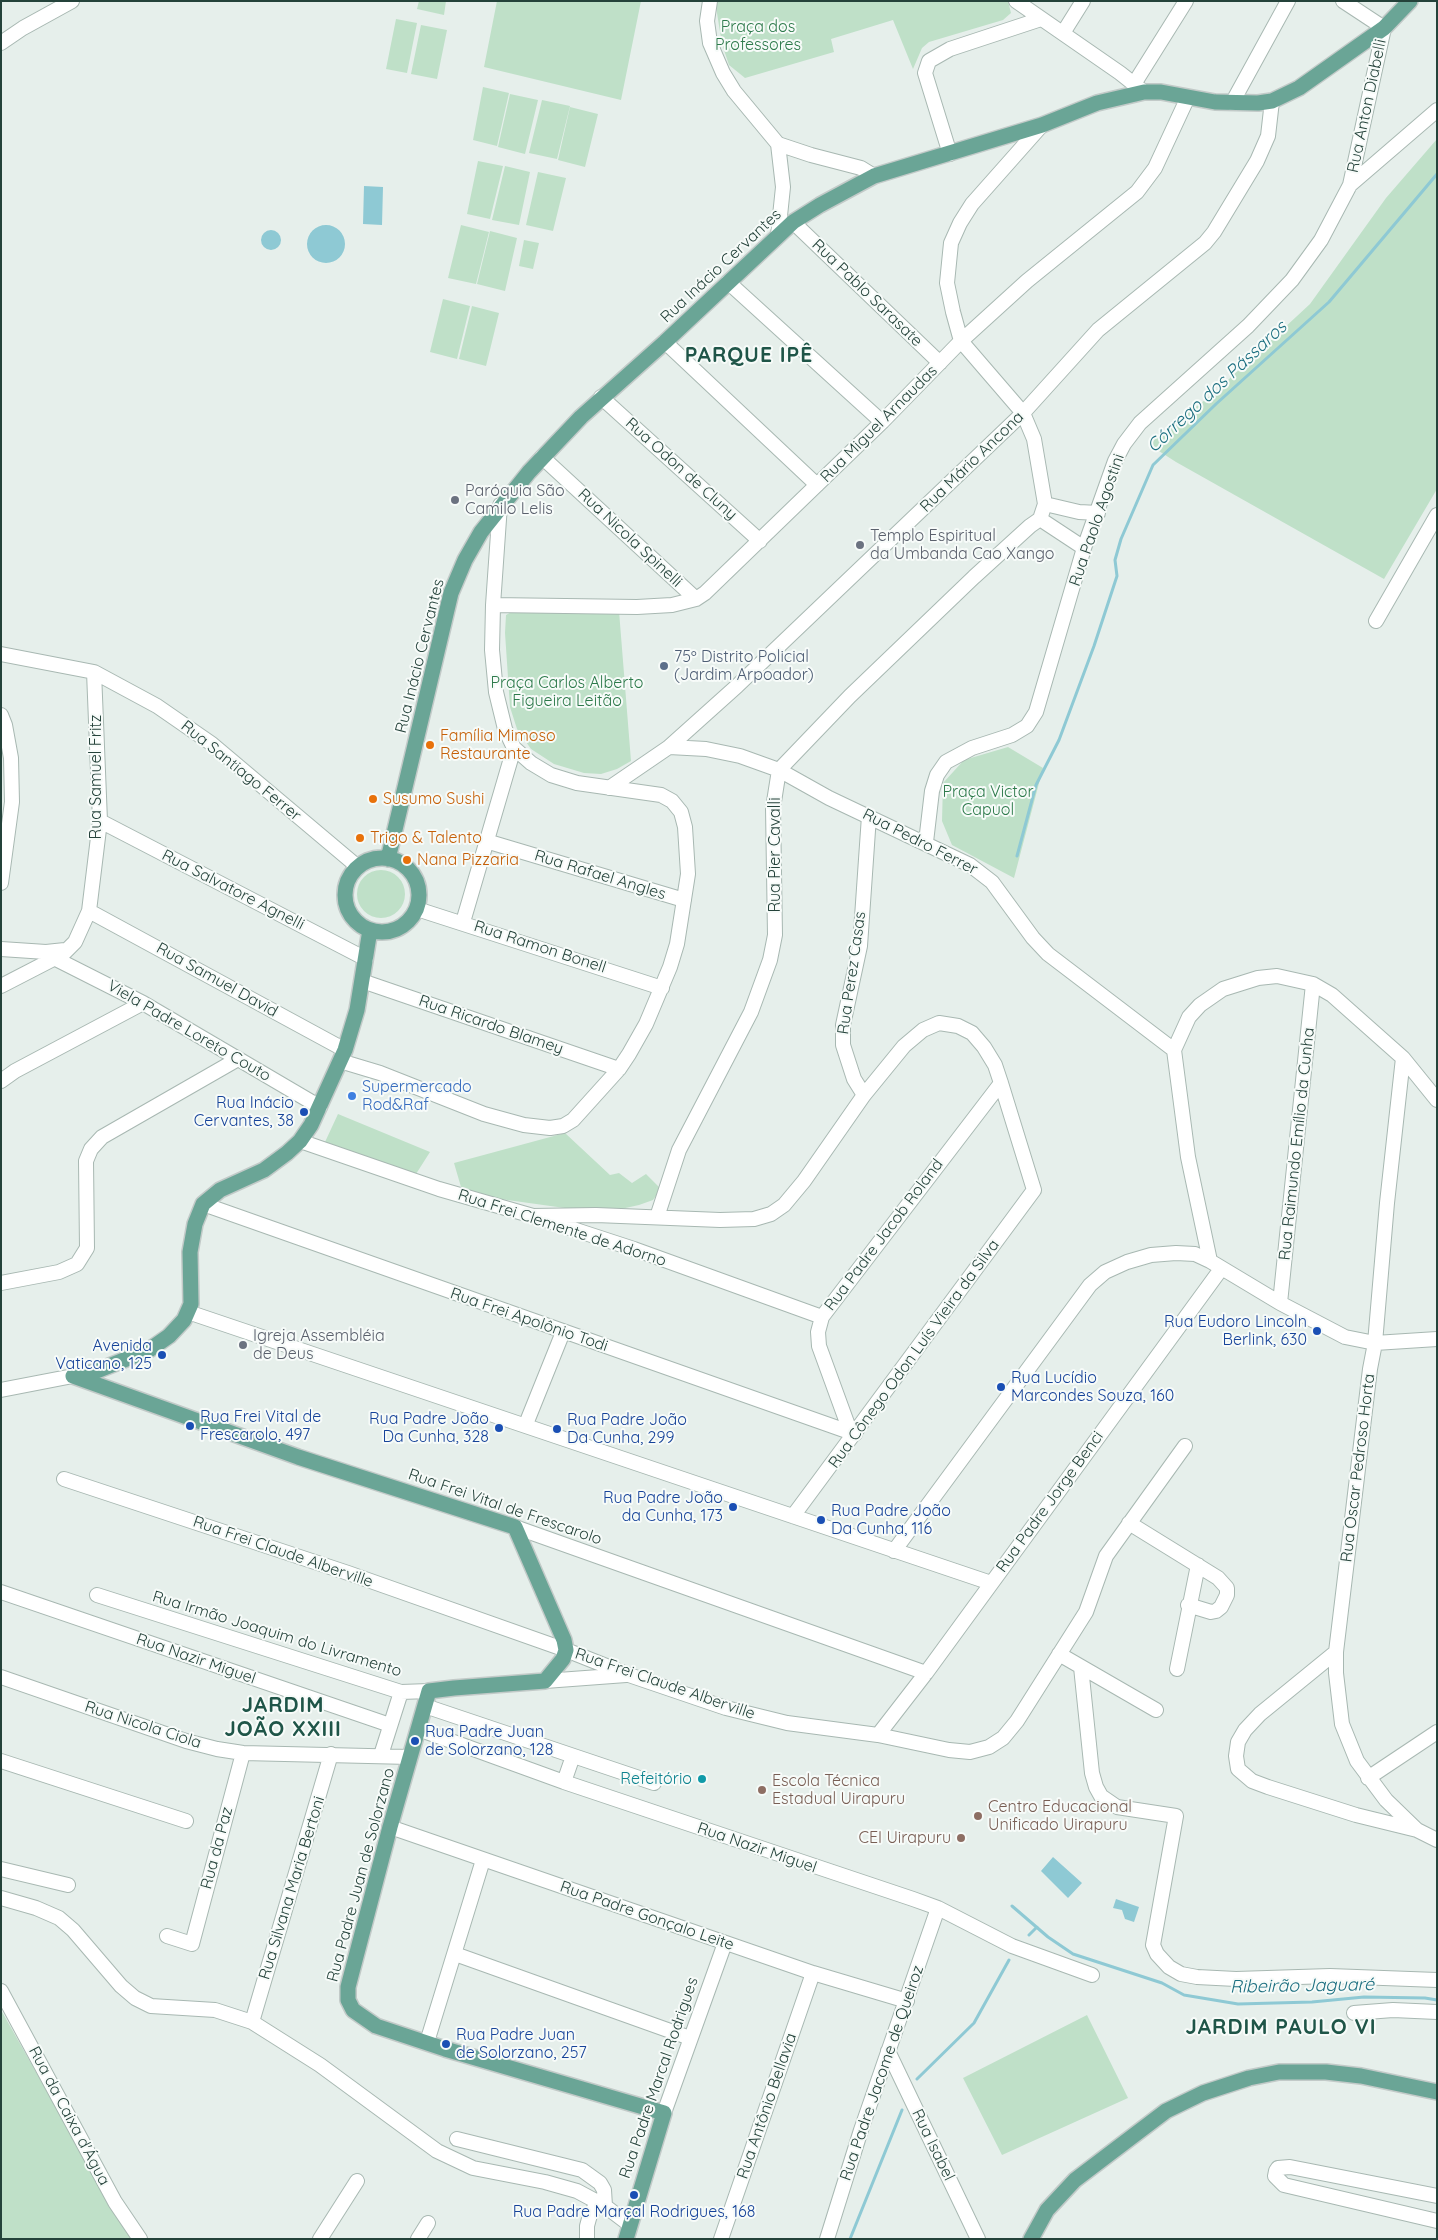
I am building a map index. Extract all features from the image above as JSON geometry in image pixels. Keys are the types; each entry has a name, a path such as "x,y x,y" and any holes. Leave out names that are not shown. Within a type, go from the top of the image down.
{"main road":[{"name":"Rua Inácio Cervantes","path":"388,859 452,594 465,560 481,532 500,505 542,457 601,397 665,342 793,222 874,176 1042,126 1139,88 1232,103 1272,101 1299,88 1384,28 1410,1"},
{"path":"377,858 388,859 400,863 410,871 417,883 419,896 417,909 403,926 393,931 381,932 370,930 359,924 350,914 346,902 348,883 358,867 377,858"},
{"path":"73,1376 94,1372 149,1350 169,1336 188,1312 191,1304 190,1252 195,1224 203,1204 220,1190 264,1170 287,1154 300,1141 320,1107 342,1055 357,1010 370,930"},
{"name":"Rua Frei Vital de Frescarolo","path":"73,1376 298,1457 515,1527"},
{"path":"515,1527 562,1633 566,1650 558,1667 545,1681"},
{"name":"Rua Irmão Joaquim do Livramento","path":"427,1698 454,1688 545,1681"},
{"name":"Rua Padre Juan de Solorzano","path":"427,1698 390,1827 348,1987 348,2000 353,2010 376,2026 664,2113"},
{"path":"1031,2239 1048,2210 1075,2180 1166,2111 1203,2093 1249,2078 1279,2072 1326,2072 1361,2076 1437,2092"},
{"name":"Rua Padre Marcal Rodrigues","path":"628,2232 664,2113"}],"street":[{"path":"710,1 708,21 710,43 723,73 734,91 778,144 861,168 874,176"},
{"path":"1016,1 1139,88 1186,1"},
{"path":"1063,33 1083,1"},
{"path":"1232,103 1288,1"},
{"path":"1343,1 1384,28"},
{"path":"1,43 23,28 72,2"},
{"path":"950,154 925,73 929,61 950,49 1041,19"},
{"name":"Rua Anton Diabelli","path":"1350,185 1384,28"},
{"name":"Rua Miguel Arnaudas","path":"493,605 637,607 672,605 696,599 818,485 962,341 1027,281 1137,192 1155,168 1188,97"},
{"name":"Rua Mário Ancona","path":"609,788 670,747 737,686 1023,412 1098,330 1194,252 1214,232 1264,147 1268,136 1272,101"},
{"name":"Rua Paolo Agostini","path":"926,842 932,791 937,775 946,762 972,748 1012,735 1027,726 1036,712 1084,548 1115,461 1124,444 1140,423 1248,326 1292,280 1321,240 1350,185 1437,110"},
{"path":"779,770 857,690 974,577 1040,519 1045,504 1034,439 1023,412 962,341 947,283 951,243 972,204 1042,126"},
{"path":"778,144 783,187 778,235"},
{"name":"Rua Pablo Sarasate","path":"793,222 940,363"},
{"path":"728,282 882,422"},
{"path":"665,342 818,485"},
{"name":"Rua Odon de Cluny","path":"601,397 760,540"},
{"name":"Rua Nicola Spinelli","path":"542,457 696,599"},
{"path":"1045,504 1080,512 1098,513"},
{"path":"500,505 492,650 496,692 505,729 514,748 531,763 551,775 577,784 609,788"},
{"path":"1376,621 1437,515"},
{"path":"1040,519 1084,548"},
{"name":"Rua Santiago Ferrer","path":"1,654 94,672 157,706 212,744 358,867"},
{"name":"Rua Samuel Fritz","path":"1,986 56,959 68,949 74,942 89,911 100,821 94,672"},
{"path":"1,715 5,725 10,758 12,802 1,883"},
{"name":"Rua Pedro Ferrer","path":"670,747 706,749 732,754 779,770 829,798 926,842 982,873 992,882 1048,954 1174,1050"},
{"path":"462,922 514,748"},
{"name":"Rua Pier Cavalli","path":"657,1217 679,1150 751,1012 770,960 775,935 773,808 779,770"},
{"name":"Rua Samuel David","path":"89,911 342,1055 380,1073 484,1114 524,1125 550,1128 563,1126 573,1120 619,1069 646,1024 662,988 677,944 688,874 685,827 681,812 672,801 661,795 609,788"},
{"name":"Rua Perez Casas","path":"864,1095 854,1079 843,1045 843,1025 860,946 869,816"},
{"name":"Rua Salvatore Agnelli","path":"100,821 366,959"},
{"name":"Rua Rafael Angles","path":"486,841 684,900"},
{"name":"Rua Ramon Bonell","path":"417,909 662,988"},
{"path":"1,949 46,952 68,949"},
{"name":"Viela Padre Loreto Couto","path":"56,959 142,1003 320,1107"},
{"path":"1216,1265 1188,1157 1174,1050 1189,1017 1200,1005 1223,989 1258,978 1278,976 1313,984 1332,995 1403,1058 1437,1100"},
{"name":"Rua Ricardo Blamey","path":"362,981 619,1069"},
{"name":"Rua Raimundo Emílio da Cunha","path":"1280,1304 1313,984"},
{"path":"1,1081 15,1071 142,1003"},
{"path":"533,1216 596,1215 720,1220 754,1218 772,1214 784,1205 804,1181 864,1095 904,1046 923,1030 939,1023 958,1026 972,1033 984,1047 995,1065 1001,1083"},
{"name":"Rua Oscar Pedroso Horta","path":"1403,1058 1387,1203 1375,1343 1369,1378 1336,1652 1337,1696 1342,1724 1357,1761 1368,1778 1386,1800 1417,1830 1437,1840"},
{"path":"1,1284 59,1272 77,1264 87,1248 86,1161 91,1149 102,1137 238,1059"},
{"name":"Rua Cônego Odon Luís Vieira da Silva","path":"793,1516 853,1432 1034,1190 1001,1083"},
{"name":"Rua Padre Jacob Roland","path":"853,1432 819,1346 818,1332 822,1317 1001,1083"},
{"name":"Rua Frei Clemente de Adorno","path":"300,1141 439,1189 533,1216 634,1249 822,1317"},
{"name":"Rua Frei Apolônio Todi","path":"203,1204 563,1332 853,1432"},
{"path":"894,1551 1090,1285 1105,1272 1127,1262 1176,1253 1195,1254 1280,1304 1345,1337 1375,1343 1437,1339"},
{"name":"Rua Padre Jorge Benci","path":"878,1735 926,1673 991,1583 1216,1265"},
{"path":"188,1312 526,1424 991,1583"},
{"path":"526,1424 563,1332"},
{"path":"1,1390 73,1376"},
{"name":"Rua Frei Claude Alberville","path":"64,1479 348,1573 566,1650 629,1675 756,1716 787,1723 878,1735 949,1750 970,1752 988,1747 1003,1738 1017,1721 1086,1612 1106,1556 1184,1446"},
{"path":"1129,1523 1224,1582 1227,1588 1227,1595 1221,1607 1216,1611 1211,1612 1188,1605"},
{"name":"Rua Frei Vital de Frescarolo","path":"515,1527 926,1673"},
{"path":"1177,1669 1188,1605 1198,1565"},
{"name":"Rua Irmão Joaquim do Livramento","path":"97,1595 400,1692 427,1698"},
{"name":"Rua Nazir Miguel","path":"2,1596 390,1725"},
{"path":"1336,1652 1260,1714 1245,1730 1238,1742 1236,1756 1238,1769 1252,1782 1356,1815 1417,1830"},
{"path":"1059,1654 1156,1710"},
{"path":"1081,1667 1092,1773 1096,1787 1108,1802 1118,1807 1140,1812 1176,1816 1175,1831 1153,1945 1157,1954 1169,1967 1180,1974 1197,1977 1330,1976 1437,1980"},
{"name":"Rua Irmão Joaquim do Livramento","path":"545,1681 629,1675"},
{"name":"Rua Nicola Ciola","path":"1,1677 186,1741 217,1749 243,1753 410,1757"},
{"path":"381,1755 400,1692"},
{"path":"427,1698 573,1756 654,1783"},
{"name":"Rua Nazir Miguel","path":"418,1729 564,1782 938,1908 1012,1946 1092,1976"},
{"path":"1368,1778 1437,1732"},
{"name":"Rua da Paz","path":"167,1936 192,1944 243,1753"},
{"name":"Rua Silvana Maria Bertoni","path":"252,2022 332,1754"},
{"path":"564,1782 573,1756"},
{"path":"1,1761 186,1821"},
{"name":"Rua Padre Gonçalo Leite","path":"390,1827 725,1943 907,2001"},
{"path":"427,2042 483,1860"},
{"path":"1,1869 68,1885"},
{"path":"1,1898 36,1908 59,1918 72,1930 121,1986 135,1998 151,2006 215,2010 252,2022 320,2065 437,2151 473,2168 577,2191 602,2204 628,2232"},
{"name":"Rua Padre Jacome de Queiroz","path":"827,2239 888,2051 938,1908"},
{"name":"Rua Padre Marcal Rodrigues","path":"664,2113 725,1943"},
{"path":"455,1954 690,2038"},
{"name":"Rua Antônio Bellavia","path":"721,2239 813,1972"},
{"name":"Rua da Caixa d'Água","path":"1,1991 115,2202 140,2239"},
{"path":"1354,2012 1393,2010 1437,2012"},
{"name":"Rua Isabel","path":"888,2051 978,2239"},
{"path":"457,2139 582,2170 600,2183 604,2190 602,2204 590,2215 587,2226 588,2239"},
{"path":"1437,2196 1290,2167 1278,2168 1275,2176 1284,2185 1437,2220"},
{"path":"320,2239 357,2181"},
{"path":"418,2239 428,2223"}],"green space":[{"path":"419,1 446,1 444,15 417,9"},
{"path":"497,1 641,1 621,100 484,67"},
{"name":"Praça dos Professores","path":"718,1 1008,1 1011,13 1003,20 929,42 922,48 913,69 893,20 831,39 834,52 745,78 729,65 722,44 716,7"},
{"path":"396,19 417,23 407,73 386,69"},
{"path":"421,25 447,30 437,79 411,74"},
{"path":"483,87 509,93 497,146 473,140"},
{"path":"510,94 538,100 525,154 498,147"},
{"path":"542,100 570,106 557,159 529,153"},
{"path":"570,107 598,114 585,167 558,160"},
{"path":"1437,139 1437,489 1384,579 1176,462 1148,444 1214,393 1310,304 1386,198"},
{"path":"478,161 503,166 490,219 467,214"},
{"path":"505,166 530,172 519,225 492,220"},
{"path":"538,172 566,178 553,231 526,225"},
{"path":"461,225 489,232 476,284 448,278"},
{"path":"490,231 517,238 505,291 477,284"},
{"path":"524,240 539,243 533,269 519,266"},
{"path":"443,299 470,306 457,359 430,352"},
{"path":"472,306 499,313 486,366 459,359"},
{"name":"Praça Carlos Alberto Figueira Leitão","path":"515,610 619,611 631,761 617,769 601,774 584,773 554,764 531,749 517,729 510,707 505,633 506,615"},
{"name":"Praça Victor Capuol","path":"1008,747 1043,768 1014,878 952,845 942,821 943,783 964,760"},
{"path":"376,870 386,870 398,877 405,889 405,899 398,911 386,918 376,918 368,914 361,907 357,899 357,889 361,881 368,874"},
{"path":"338,1114 430,1152 416,1174 325,1142"},
{"path":"565,1133 610,1175 619,1173 632,1183 646,1174 661,1189 653,1200 639,1205 621,1209 579,1210 486,1197 461,1187 454,1163"},
{"path":"1,2010 120,2221 137,2239 1,2239"},
{"path":"1087,2015 1128,2098 1002,2155 963,2078"}],"water":[{"path":"364,186 383,187 382,225 363,224"},
{"path":"326,225 340,230 345,244 340,258 326,263 312,258 307,244 312,230"},
{"path":"271,230 278,233 281,240 278,247 271,250 264,247 261,240 264,233"},
{"path":"1053,1857 1082,1883 1068,1898 1041,1871"},
{"path":"1116,1899 1139,1907 1134,1922 1125,1919 1122,1910 1113,1908"}],"waterway":[{"name":"Córrego dos Pássaros","path":"1017,856 1036,785 1059,740 1094,646 1117,576 1115,560 1121,539 1153,465 1216,404 1329,302 1437,174"},
{"name":"Ribeirão Jaguaré","path":"1012,1906 1048,1937 1073,1954 1162,1983 1184,1995 1238,2004 1312,2002 1364,1997 1425,1998 1437,2000"},
{"path":"1029,1935 1037,1927"},
{"path":"917,2079 974,2023 1009,1960"},
{"path":"850,2239 902,2110"}],"place":[{"name":"Paróquia São Camilo Lelis","path":"455,500"},
{"name":"Templo Espiritual da Umbanda Cao Xango","path":"860,545"},
{"name":"75º Distrito Policial (Jardim Arpoador)","path":"664,666"},
{"name":"Família Mimoso Restaurante","path":"430,745"},
{"name":"Susumo Sushi","path":"373,799"},
{"name":"Trigo & Talento","path":"360,838"},
{"name":"Nana Pizzaria","path":"407,860"},
{"name":"Supermercado Rod&Raf","path":"352,1096"},
{"name":"Rua Inácio Cervantes, 38","path":"304,1112"},
{"name":"Rua Eudoro Lincoln Berlink, 630","path":"1317,1331"},
{"name":"Igreja Assembléia de Deus","path":"243,1345"},
{"name":"Avenida Vaticano, 125","path":"162,1355"},
{"name":"Rua Lucídio Marcondes Souza, 160","path":"1001,1387"},
{"name":"Rua Frei Vital de Frescarolo, 497","path":"190,1426"},
{"name":"Rua Padre João Da Cunha, 328","path":"499,1428"},
{"name":"Rua Padre João Da Cunha, 299","path":"557,1429"},
{"name":"Rua Padre João da Cunha, 173","path":"733,1507"},
{"name":"Rua Padre João Da Cunha, 116","path":"821,1520"},
{"name":"Rua Padre Juan de Solorzano, 128","path":"415,1741"},
{"name":"Refeitório","path":"702,1779"},
{"name":"Escola Técnica Estadual Uirapuru","path":"762,1790"},
{"name":"Centro Educacional Unificado Uirapuru","path":"978,1816"},
{"name":"CEI Uirapuru","path":"961,1838"},
{"name":"Rua Padre Juan de Solorzano, 257","path":"446,2044"},
{"name":"Rua Padre Marçal Rodrigues, 168","path":"634,2195"}],"district":[{"name":"PARQUE IPÊ","path":"749,356"},
{"name":"JARDIM JOÃO XXIII","path":"283,1718"},
{"name":"JARDIM PAULO VI","path":"1281,2028"}]}
